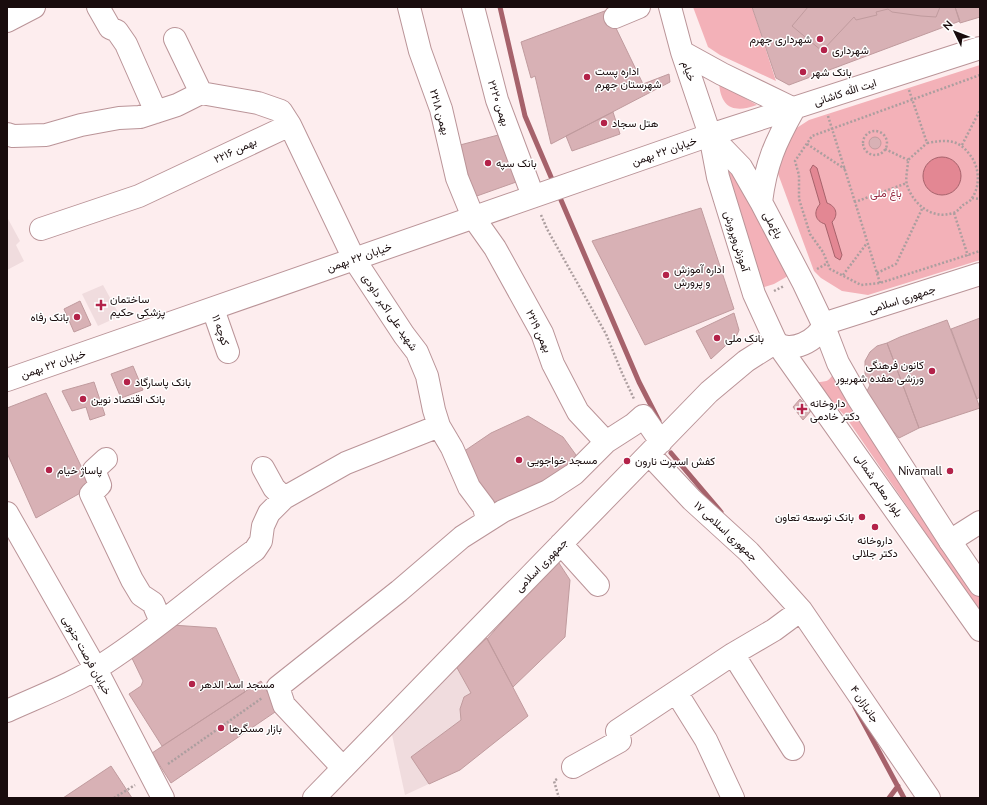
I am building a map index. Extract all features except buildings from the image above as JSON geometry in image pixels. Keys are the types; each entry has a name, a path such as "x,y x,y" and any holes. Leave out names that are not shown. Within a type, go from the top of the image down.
{"street":[{"path":"7,22 34,7"},
{"path":"98,7 110,28 117,31 126,44 156,112"},
{"name":"۲۲بهمن ۱۸","path":"409,7 420,51 441,109 457,178 473,217"},
{"name":"۲۲بهمن ۲۰","path":"473,7 496,100 533,196"},
{"path":"615,17 640,7"},
{"name":"خیام","path":"670,7 682,52 710,135"},
{"path":"175,39 201,93"},
{"name":"ایت الله کاشانی","path":"710,135 980,48"},
{"path":"682,52 722,74 794,109 771,154 764,179 761,202"},
{"path":"7,134 13,136 46,135 81,125 119,118 140,117 156,112 201,93 258,103 282,111 354,259"},
{"name":"۲۲بهمن ۱۶","path":"42,229 139,196 290,125"},
{"name":"خیابان ۲۲ بهمن","path":"7,380 710,135"},
{"name":"باغ‌ملی","path":"710,135 740,167 761,202 823,324"},
{"name":"آموزش‌و‌پرورش","path":"710,135 718,177 754,294 776,342"},
{"path":"718,177 722,168 726,165 732,163 740,167"},
{"name":"۲۲بهمن ۱۹","path":"473,217 495,248 542,333 553,364 578,412 606,442"},
{"name":"شهید علی اکبر داودی","path":"354,259 404,335 417,352 427,376 439,426 452,448 469,487 484,507 487,520"},
{"name":"جمهوری اسلامی","path":"823,324 977,275"},
{"name":"کوچه ۱۱","path":"213,309 228,352"},
{"path":"776,342 780,345 787,346 804,343 818,335 822,331 823,324"},
{"path":"823,324 838,362 858,398 980,585"},
{"name":"جمهوری اسلامی","path":"314,798 709,392 746,361 776,342"},
{"name":"بلوار معلم شمالی","path":"776,342 980,630"},
{"path":"344,768 284,705 278,687 398,591 462,537 503,511 548,491 574,474 606,442 634,424 643,416"},
{"name":"جمهوری اسلامی ۱۷","path":"643,416 655,448 692,500 749,552 801,610"},
{"path":"7,711 96,669 187,604 255,550 261,541 263,526 269,512 284,498 346,463 439,426"},
{"path":"106,459 94,470 100,485 91,494 132,580 141,595 153,603 161,622"},
{"path":"263,468 274,488 284,498"},
{"name":"خیابان فرصت جنوبی","path":"7,514 96,669 163,798"},
{"path":"950,541 980,522"},
{"path":"561,544 598,585"},
{"path":"573,767 620,741 616,731 733,654 774,630 801,610"},
{"name":"جانبازان ۴","path":"801,610 923,796"},
{"path":"733,654 793,749"},
{"path":"676,692 706,740 733,798"}],"path":[{"path":"903,73 927,143"},
{"path":"980,75 833,130 812,136 795,161 798,175 799,199 810,234 823,252 830,269 861,285 880,283 980,251"},
{"path":"962,145 980,110"},
{"path":"828,114 880,283"},
{"path":"876,131 884,134 887,142 886,149 876,155 869,153 864,144 866,136 876,131"},
{"path":"944,140 962,145 972,156 978,167 978,180 972,198 954,213 937,213 922,209 913,198 907,183 908,160 927,143 944,140"},
{"path":"807,144 845,168"},
{"path":"886,149 908,160"},
{"path":"854,202 907,183"},
{"path":"533,196 547,229 606,334 622,373 643,416"},
{"path":"972,198 980,199"},
{"path":"877,273 896,264 922,209"},
{"path":"954,213 968,255 977,275"},
{"path":"843,275 867,242"},
{"path":"114,798 151,775 280,685"}],"shaded area":[{"path":"938,157 946,157 956,162 960,169 960,183 956,190 946,195 938,195 928,190 926,187 923,180 923,172 928,162 931,160"},
{"path":"813,165 817,168 827,203 833,206 836,211 832,222 842,255 840,260 835,257 825,224 819,221 816,216 816,210 820,204 810,170"},
{"path":"7,217 20,241 16,245 24,261 7,270"},
{"name":"ساختمان پزشکی حکیم","path":"103,285 120,316 98,326 82,294"},
{"path":"486,636 528,716 459,770 405,795 391,730"}],"green space":[{"path":"693,7 752,7 776,81 720,55 708,47"},
{"name":"باغ ملی","path":"980,65 980,260 868,295 842,291 821,278 814,271 777,171 784,139 795,129 809,120"},
{"path":"719,83 757,105 742,109 730,107 723,99 720,92"},
{"path":"731,167 788,276 774,284 761,288 725,171"},
{"path":"836,369 852,411 980,596 980,612 845,416 813,382 822,382 830,379"}],"waterway":[{"path":"500,7 525,116 554,184"},
{"path":"558,193 639,382 659,421"},
{"path":"671,453 721,512"},
{"path":"855,707 904,798"},
{"path":"889,798 898,786"}],"place":[{"name":"شهرداری جهرم","path":"820,39"},
{"name":"شهرداری","path":"824,50"},
{"name":"بانک شهر","path":"803,72"},
{"name":"اداره پست شهرستان جهرم","path":"587,77"},
{"name":"هتل سجاد","path":"604,123"},
{"name":"بانک سپه","path":"488,163"},
{"name":"اداره آموزش و پرورش","path":"666,275"},
{"name":"ساختمان پزشکی حکیم","path":"101,305"},
{"name":"بانک رفاه","path":"77,317"},
{"name":"بانک ملی","path":"717,338"},
{"name":"کانون فرهنگی ورزشی هفده شهریور","path":"932,371"},
{"name":"بانک پاسارگاد","path":"127,382"},
{"name":"بانک اقتصاد نوین","path":"83,399"},
{"name":"داروخانه دکتر خادمی","path":"802,409"},
{"name":"مسجد خواجویی","path":"519,460"},
{"name":"کفش اسپرت نارون","path":"627,461"},
{"name":"پاساژ خیام","path":"49,470"},
{"name":"Nivamall","path":"950,471"},
{"name":"بانک توسعه تعاون","path":"862,517"},
{"name":"داروخانه دکتر جلالی","path":"875,527"},
{"name":"مسجد اسد الدهر","path":"192,684"},
{"name":"بازار مسگرها","path":"221,728"}]}
